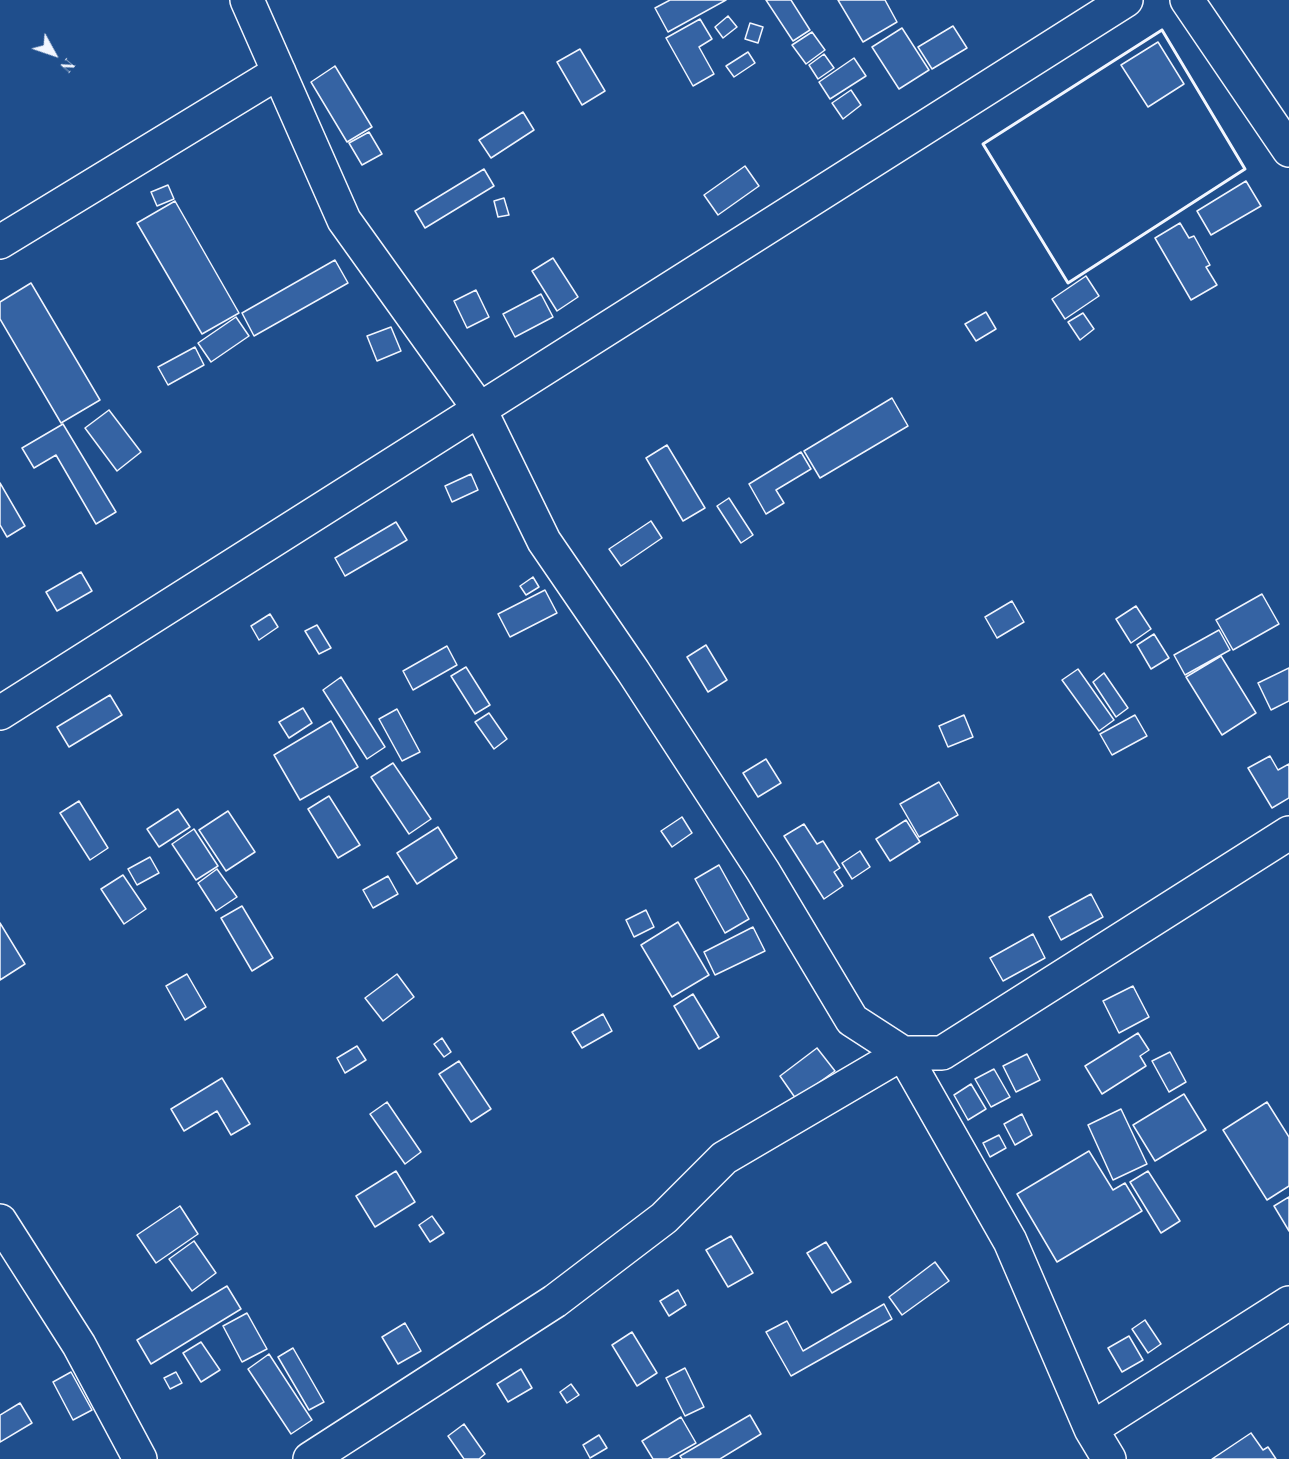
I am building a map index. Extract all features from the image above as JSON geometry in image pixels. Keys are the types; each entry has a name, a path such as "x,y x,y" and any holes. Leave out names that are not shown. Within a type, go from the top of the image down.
{"street":[{"path":"247,0 344,220 480,410 544,541 633,670 756,861 852,1020 903,1053 1010,1240 1091,1429 1109,1459"},
{"path":"0,713 1126,0"},
{"path":"1187,0 1289,150"},
{"path":"0,242 279,72"},
{"path":"310,1459 555,1301 664,1218 724,1158 903,1053 942,1053 1289,833"},
{"path":"0,1221 79,1346 140,1459"},
{"path":"1091,1429 1289,1303"}],"building":[{"path":"670,0 726,0 668,32 655,8"},
{"path":"766,0 791,0 810,30 793,41"},
{"path":"838,0 885,0 897,22 863,42"},
{"path":"728,16 737,27 723,38 715,27"},
{"path":"700,19 712,39 699,47 714,74 693,86 666,38"},
{"path":"750,23 763,27 758,43 745,39"},
{"path":"953,26 967,48 932,69 918,47"},
{"path":"902,28 929,70 899,89 872,47"},
{"path":"812,32 825,50 806,64 792,45"},
{"path":"1158,42 1184,84 1148,107 1121,65"},
{"path":"580,49 605,91 582,105 557,62"},
{"path":"748,52 755,63 734,77 726,66"},
{"path":"824,54 834,68 818,79 809,65"},
{"path":"854,58 866,76 830,99 819,82"},
{"path":"335,66 372,127 347,142 311,82"},
{"path":"851,90 861,105 843,119 832,103"},
{"path":"523,112 534,130 491,158 479,140"},
{"path":"369,132 382,154 362,165 349,143"},
{"path":"745,166 759,186 718,215 704,195"},
{"path":"484,169 494,186 425,228 415,211"},
{"path":"1246,181 1261,206 1211,235 1197,211"},
{"path":"168,185 174,199 157,206 151,192"},
{"path":"504,198 509,215 498,217 494,201"},
{"path":"175,201 239,313 202,334 137,223"},
{"path":"1180,223 1189,238 1194,236 1210,265 1206,267 1217,285 1191,300 1155,238"},
{"path":"553,258 578,297 557,311 532,271"},
{"path":"335,260 348,283 254,336 242,313"},
{"path":"1086,276 1099,296 1065,319 1052,299"},
{"path":"31,283 100,400 61,423 0,319 0,302"},
{"path":"476,290 489,317 467,328 454,301"},
{"path":"541,294 553,317 515,337 503,314"},
{"path":"986,312 996,329 976,341 965,324"},
{"path":"1083,313 1094,329 1080,340 1068,322"},
{"path":"236,317 249,336 211,362 198,343"},
{"path":"391,327 401,351 377,361 367,336"},
{"path":"195,347 204,365 168,385 158,367"},
{"path":"892,398 908,426 820,478 804,451"},
{"path":"109,410 141,452 117,471 85,428"},
{"path":"63,424 116,512 96,524 56,455 34,468 22,448"},
{"path":"667,445 705,508 683,521 646,458"},
{"path":"801,452 811,469 776,490 784,503 766,514 749,484"},
{"path":"471,474 478,490 452,502 445,486"},
{"path":"0,483 25,526 7,537 0,525"},
{"path":"729,498 753,535 741,543 717,506"},
{"path":"651,521 662,538 621,566 609,549"},
{"path":"396,522 407,540 345,576 335,558"},
{"path":"81,572 92,591 57,611 46,592"},
{"path":"533,577 539,587 526,595 520,586"},
{"path":"545,590 557,613 510,637 498,614"},
{"path":"1262,594 1279,624 1233,650 1216,620"},
{"path":"1012,601 1024,622 997,638 985,617"},
{"path":"1136,606 1151,629 1131,643 1116,619"},
{"path":"270,614 278,627 259,640 251,626"},
{"path":"317,625 331,648 319,654 305,631"},
{"path":"1219,630 1230,650 1185,675 1174,655"},
{"path":"1154,634 1169,658 1151,669 1137,645"},
{"path":"706,645 727,680 708,692 687,657"},
{"path":"447,646 457,665 413,690 403,671"},
{"path":"1221,656 1256,713 1222,735 1186,677"},
{"path":"466,667 490,705 475,714 451,676"},
{"path":"1289,668 1289,701 1271,710 1258,683"},
{"path":"1078,669 1114,720 1099,731 1062,680"},
{"path":"1104,673 1128,708 1116,717 1093,682"},
{"path":"341,677 385,747 367,759 323,690"},
{"path":"110,695 122,715 69,747 57,727"},
{"path":"303,708 312,723 289,738 279,722"},
{"path":"397,709 420,752 402,761 379,719"},
{"path":"489,713 507,739 494,749 475,722"},
{"path":"964,715 973,737 948,747 939,726"},
{"path":"1135,715 1147,736 1112,755 1100,734"},
{"path":"331,721 358,767 300,800 274,755"},
{"path":"1270,756 1278,770 1289,764 1289,798 1272,808 1248,768"},
{"path":"766,759 781,783 758,797 743,773"},
{"path":"393,763 431,819 409,834 371,777"},
{"path":"939,782 958,815 919,837 900,804"},
{"path":"329,796 360,845 338,858 308,809"},
{"path":"79,801 108,848 90,860 60,813"},
{"path":"178,809 190,827 159,847 147,829"},
{"path":"228,811 255,852 226,871 199,830"},
{"path":"682,817 692,833 672,847 661,831"},
{"path":"906,820 920,842 890,861 876,839"},
{"path":"804,824 817,844 823,841 840,868 834,872 843,886 824,899 784,836"},
{"path":"438,827 457,858 417,884 397,853"},
{"path":"194,829 218,866 196,880 172,844"},
{"path":"860,851 870,867 852,879 842,863"},
{"path":"150,857 159,873 137,885 128,869"},
{"path":"719,865 749,919 725,933 695,879"},
{"path":"217,869 237,897 216,911 198,883"},
{"path":"123,875 146,909 124,924 101,889"},
{"path":"388,876 398,894 373,908 363,890"},
{"path":"1091,894 1103,917 1061,940 1049,917"},
{"path":"242,906 273,958 252,971 221,918"},
{"path":"646,910 654,927 634,937 626,920"},
{"path":"678,922 709,975 672,997 641,945"},
{"path":"0,923 25,964 0,980"},
{"path":"753,927 765,951 715,975 704,952"},
{"path":"1033,934 1045,958 1003,981 990,958"},
{"path":"187,974 206,1007 185,1020 166,986"},
{"path":"397,974 414,997 383,1021 365,998"},
{"path":"1133,986 1149,1017 1119,1033 1103,1001"},
{"path":"693,994 719,1037 699,1049 674,1006"},
{"path":"603,1014 612,1031 582,1048 572,1032"},
{"path":"1138,1033 1149,1050 1140,1056 1146,1066 1102,1094 1085,1066"},
{"path":"442,1038 451,1052 444,1057 434,1044"},
{"path":"357,1046 366,1060 345,1073 337,1058"},
{"path":"817,1048 835,1071 796,1099 780,1076"},
{"path":"1170,1052 1186,1082 1169,1092 1152,1061"},
{"path":"1027,1054 1040,1080 1016,1092 1003,1066"},
{"path":"459,1061 491,1109 471,1122 439,1074"},
{"path":"994,1069 1010,1097 991,1107 975,1079"},
{"path":"222,1078 250,1124 231,1135 217,1111 184,1131 171,1109"},
{"path":"971,1084 986,1109 968,1120 954,1095"},
{"path":"1184,1094 1206,1130 1155,1161 1133,1125"},
{"path":"387,1102 421,1152 405,1164 370,1114"},
{"path":"1267,1102 1289,1137 1289,1186 1267,1200 1223,1130"},
{"path":"1121,1109 1147,1164 1113,1180 1088,1125"},
{"path":"1022,1114 1032,1135 1015,1145 1004,1124"},
{"path":"999,1135 1006,1148 990,1157 983,1143"},
{"path":"1089,1151 1113,1190 1125,1183 1142,1211 1057,1262 1017,1194"},
{"path":"396,1171 415,1202 375,1227 356,1196"},
{"path":"1148,1171 1180,1221 1161,1233 1130,1182"},
{"path":"1289,1197 1289,1231 1274,1206"},
{"path":"180,1206 198,1234 156,1263 137,1235"},
{"path":"432,1216 444,1233 430,1242 419,1225"},
{"path":"731,1236 753,1273 728,1287 706,1250"},
{"path":"194,1241 216,1273 192,1291 169,1259"},
{"path":"826,1242 851,1282 832,1293 807,1253"},
{"path":"935,1262 949,1281 902,1315 889,1297"},
{"path":"227,1286 241,1309 151,1364 137,1340"},
{"path":"678,1290 686,1305 669,1316 660,1301"},
{"path":"884,1304 892,1319 791,1376 766,1332 787,1321 803,1351"},
{"path":"247,1313 267,1349 242,1362 223,1326"},
{"path":"1145,1320 1161,1344 1148,1353 1132,1329"},
{"path":"405,1323 421,1351 398,1364 382,1337"},
{"path":"632,1332 657,1373 637,1386 612,1345"},
{"path":"1129,1336 1143,1360 1122,1372 1108,1348"},
{"path":"201,1342 220,1370 201,1382 183,1353"},
{"path":"293,1348 324,1402 309,1410 278,1357"},
{"path":"269,1354 312,1420 291,1434 248,1369"},
{"path":"685,1368 704,1407 685,1416 666,1378"},
{"path":"521,1369 532,1388 508,1402 497,1384"},
{"path":"71,1372 92,1410 73,1420 53,1382"},
{"path":"176,1372 182,1383 170,1389 164,1378"},
{"path":"571,1384 579,1395 567,1403 560,1392"},
{"path":"20,1403 32,1423 0,1442 0,1415"},
{"path":"750,1415 761,1434 720,1459 682,1459 680,1456"},
{"path":"681,1417 696,1443 668,1459 653,1459 642,1441"},
{"path":"464,1424 485,1454 479,1459 464,1459 448,1436"},
{"path":"1251,1433 1263,1450 1268,1447 1276,1459 1212,1459"},
{"path":"599,1435 607,1448 590,1458 583,1445"}],"wall":[{"path":"1162,30 1245,169 1068,283 983,144 1162,30"}]}
